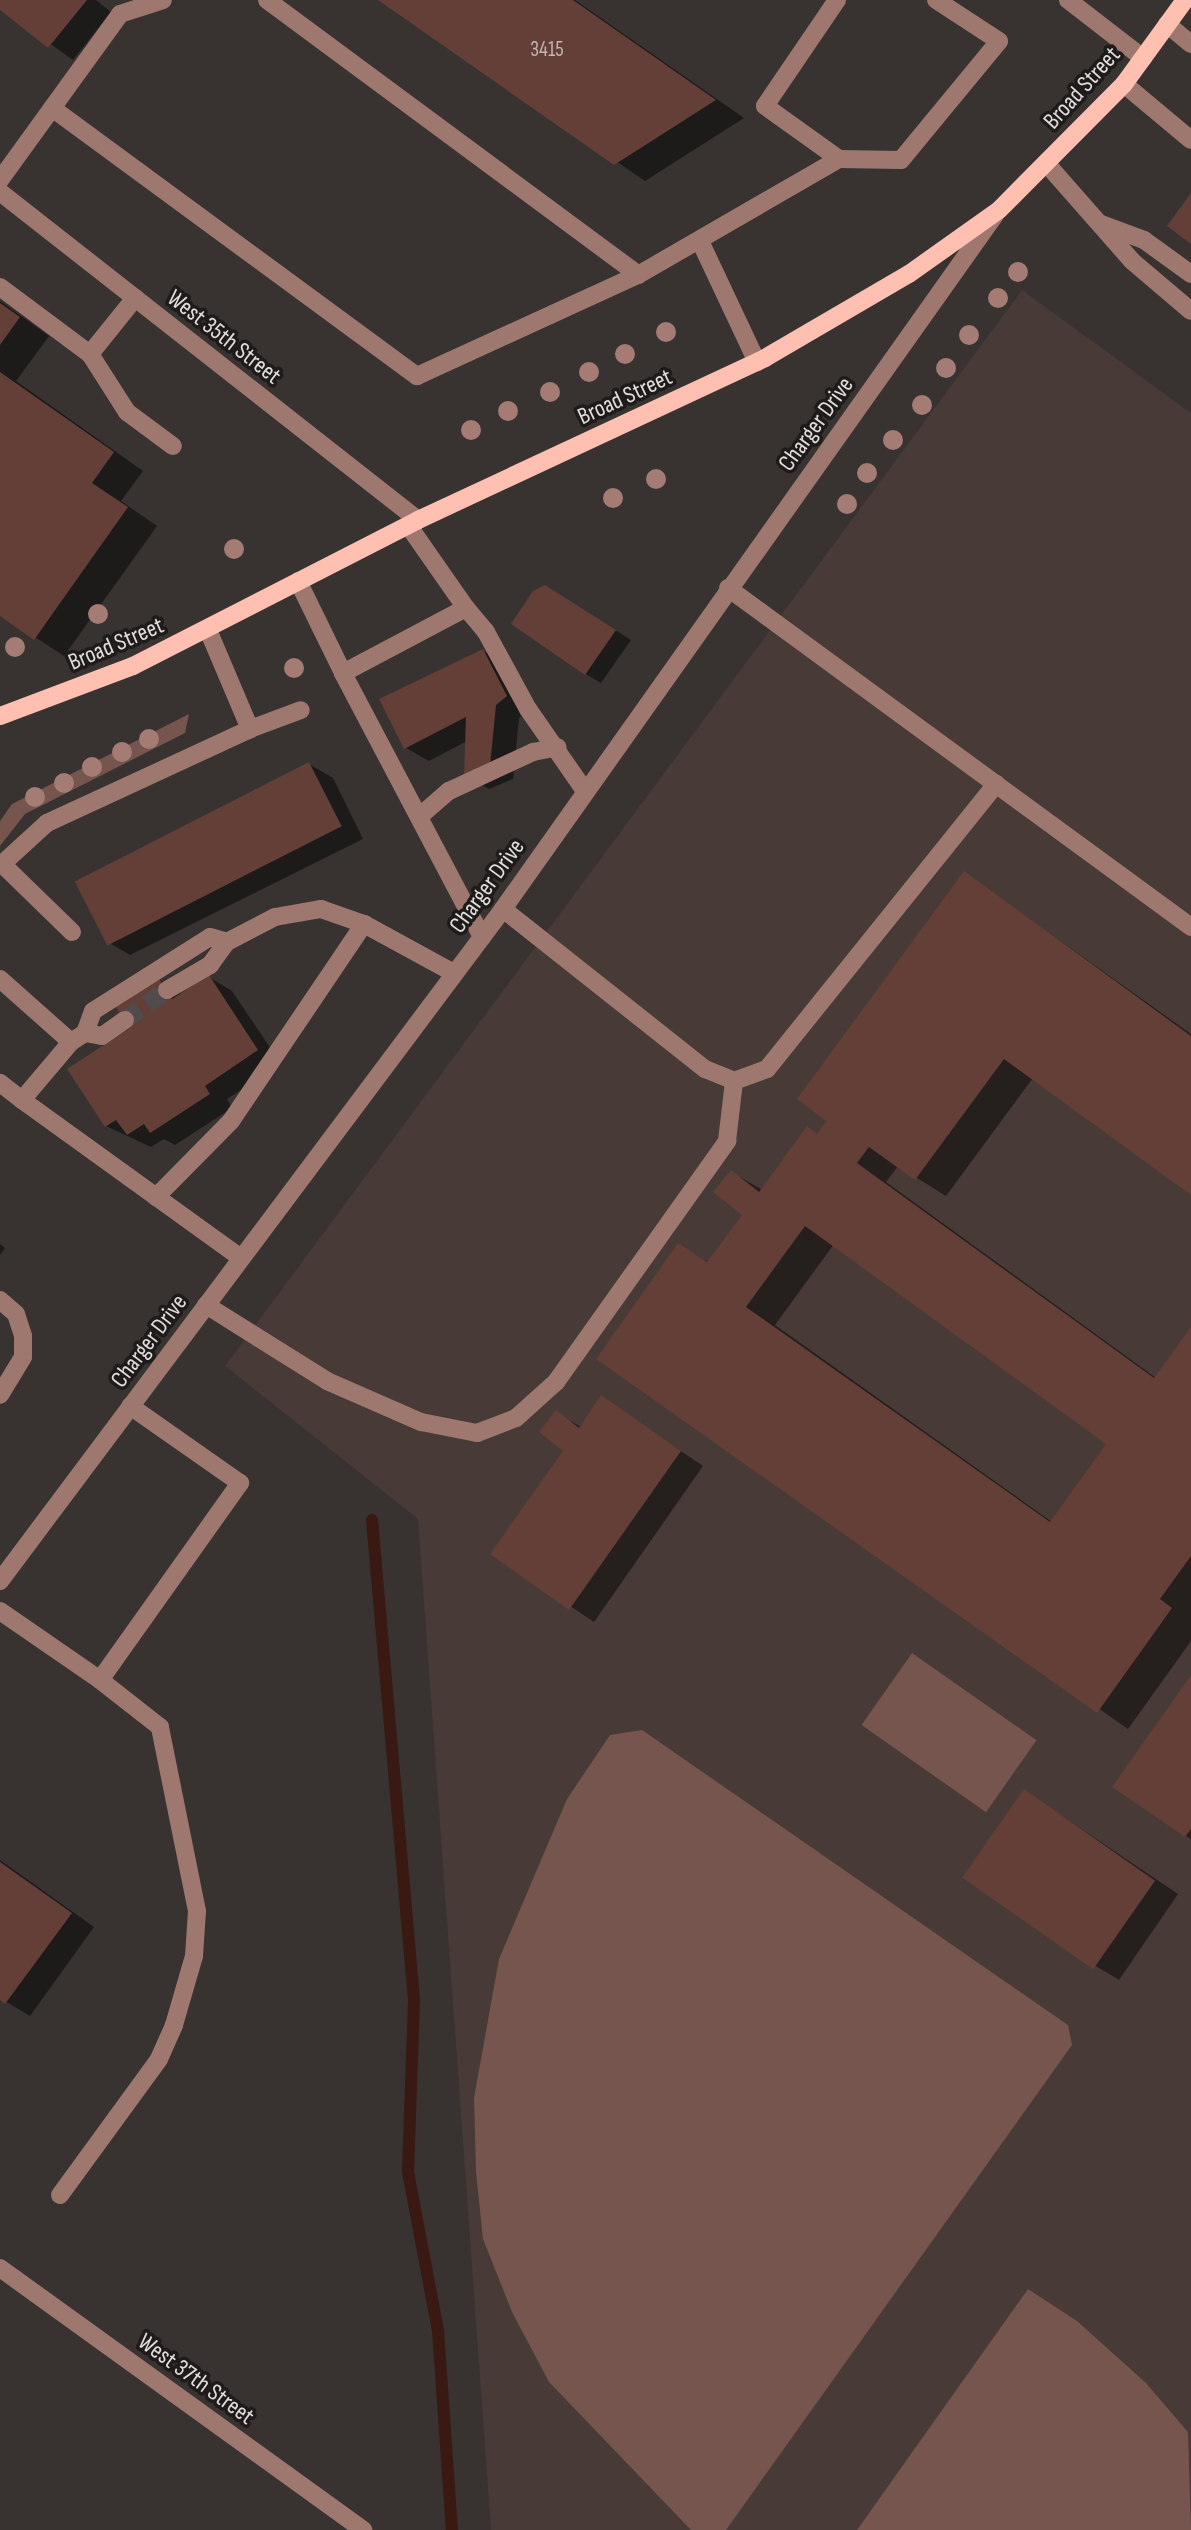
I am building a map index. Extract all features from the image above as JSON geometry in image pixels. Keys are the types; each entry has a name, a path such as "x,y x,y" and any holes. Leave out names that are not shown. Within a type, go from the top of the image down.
{"main road":[{"name":"Broad Street","path":"0,716 133,666 208,630 413,522 757,362 909,274 999,210 1124,84 1185,0"}],"street":[{"path":"0,180 120,15 163,0"},
{"path":"267,0 638,275"},
{"path":"837,0 765,106 839,159"},
{"path":"52,108 417,376 638,275 839,159 901,160 999,41 936,0"},
{"path":"1068,0 1143,58"},
{"path":"1167,24 1191,44"},
{"path":"1124,84 1191,140"},
{"path":"1046,163 1132,261 1191,311"},
{"name":"West 35th Street","path":"0,192 413,522 466,608 486,632 527,709 558,747 585,791"},
{"name":"Charger Drive","path":"0,1581 503,909 728,588 999,210"},
{"path":"1101,224 1144,240 1191,274"},
{"path":"700,241 757,362"},
{"path":"0,287 90,354 127,412 173,446"},
{"path":"90,354 135,298"},
{"path":"298,582 482,937"},
{"path":"728,588 1191,927"},
{"path":"343,673 466,608"},
{"path":"208,630 250,729"},
{"path":"72,932 2,864 47,823 250,729 301,710"},
{"path":"420,816 449,791 533,752 558,747"},
{"path":"503,909 705,1069 734,1081 767,1069 996,784"},
{"path":"167,990 210,965 227,942 275,917 321,909 364,924 454,973"},
{"path":"156,1197 231,1121 364,924"},
{"path":"23,1100 78,1037 93,1011 210,937 227,942"},
{"path":"0,979 78,1037 102,1036 125,1020"},
{"path":"206,1305 327,1381 421,1422 477,1433 516,1418 556,1382 727,1141 734,1081"},
{"path":"0,1083 241,1258"},
{"path":"0,1300 16,1314 23,1357 0,1395"},
{"path":"100,1680 240,1483 130,1406"},
{"path":"0,1611 100,1680 160,1727 197,1911 194,1956 174,2025 159,2059 60,2195"},
{"name":"West 37th Street","path":"0,2268 363,2530"}],"shaded area":[{"path":"1022,290 1191,413 1191,2530 491,2530 418,1519 225,1366"},
{"path":"189,714 185,733 25,814 0,846 0,821 12,804"},
{"path":"912,1653 1037,1740 986,1812 862,1725"},
{"path":"642,1730 1068,2025 1072,2045 726,2530 691,2530 549,2382 512,2312 483,2239 476,2172 474,2098 499,1959 567,1799 610,1735"},
{"path":"1028,2289 1077,2321 1146,2383 1188,2432 1191,2530 857,2530"}],"building":[{"path":"0,0 87,0 48,48 0,10"},
{"path":"378,0 573,0 716,100 614,165"},
{"path":"1191,193 1191,244 1167,226"},
{"path":"0,303 20,317 0,345"},
{"path":"0,372 114,452 92,483 128,507 34,640 0,616"},
{"path":"545,585 616,630 585,675 511,624 533,591"},
{"path":"483,649 507,696 496,705 490,766 464,777 466,717 404,749 379,699"},
{"path":"309,762 342,826 107,946 75,881"},
{"path":"964,871 1191,1036 1191,1195 1004,1059 915,1180 869,1147 857,1163 1154,1378 1191,1327 1191,1556 1160,1599 1172,1608 1097,1713 596,1359 678,1243 707,1262 742,1215 713,1192 731,1170 759,1192 807,1126 817,1134 826,1121 797,1099","holes":["805,1226 1106,1444 1050,1522 746,1307"]},
{"path":"209,975 258,1050 205,1086 210,1094 150,1133 144,1124 127,1135 116,1120 105,1127 67,1069 130,1028 115,1006 158,977 172,999"},
{"path":"601,1395 681,1451 569,1610 490,1554 563,1451 539,1432 556,1410 579,1428"},
{"path":"1191,1675 1191,1829 1185,1837 1112,1787"},
{"path":"1024,1789 1155,1881 1093,1969 962,1877"},
{"path":"0,1862 72,1913 5,2004 0,2000"}],"waterway":[{"path":"372,1520 414,2000 408,2172 438,2331 452,2530"}],"tunnel":[{"path":"125,1020 167,990"}]}
